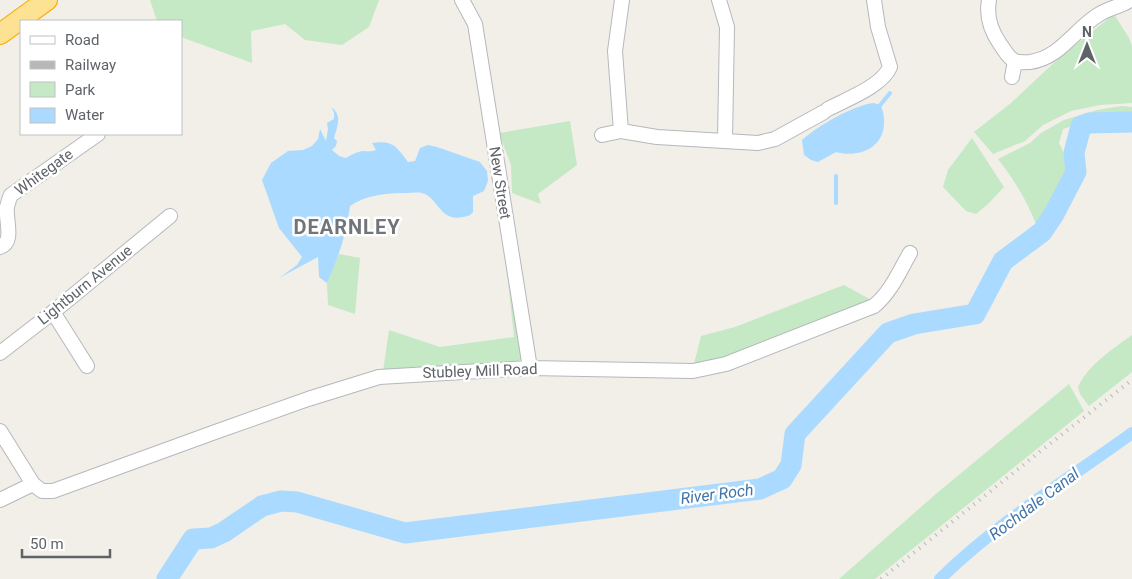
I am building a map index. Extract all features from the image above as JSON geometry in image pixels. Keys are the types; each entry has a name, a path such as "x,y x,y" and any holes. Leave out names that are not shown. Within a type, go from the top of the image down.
{"highway":[{"path":"24,20 48,0"},
{"path":"0,34 20,22"}],"street":[{"name":"New Street","path":"462,0 474,24 530,368"},
{"path":"621,131 615,51 622,0"},
{"path":"719,0 727,27 725,140"},
{"path":"602,135 621,131 657,137 758,142 775,139 878,83 888,74 890,67 878,28 874,0"},
{"path":"989,0 988,16 994,35 1008,55 1015,61 1023,62 1033,61 1053,54 1098,15 1130,0"},
{"path":"1012,77 1015,61"},
{"name":"Whitegate","path":"0,247 4,246 8,240 7,207 10,195 97,135"},
{"name":"Lightburn Avenue","path":"0,353 170,216"},
{"name":"Stubley Mill Road","path":"33,484 42,492 53,492 218,430 379,377 530,368 692,371 726,364 874,306 884,298 891,288 910,253"},
{"path":"53,312 87,366"},
{"path":"0,431 33,484 0,500"}],"green space":[{"path":"150,0 379,0 369,27 342,45 305,40 285,24 251,31 252,63 182,37 182,20 157,20"},
{"path":"1114,14 1132,46 1132,103 1100,105 1071,111 1043,125 1025,141 993,154 974,132 1011,103 1059,58"},
{"path":"1122,106 1132,107 1132,116 1092,120 1063,129 1059,143 1066,157 1071,176 1057,204 1039,232 1031,212 1011,176 998,159 1030,143 1041,133 1064,120 1097,110"},
{"path":"570,121 577,165 538,194 541,204 512,193 511,165 499,133"},
{"path":"972,138 1004,187 976,214 966,211 943,187 948,170"},
{"path":"339,254 360,258 355,314 328,305 327,283"},
{"path":"506,262 509,262 525,353 521,360 510,365 383,372 389,330 440,347 514,337"},
{"path":"844,285 873,301 713,363 693,368 701,336 735,327"},
{"path":"1132,335 1132,372 1089,406 1080,394 1078,387 1082,379 1094,365"},
{"path":"1069,384 1084,411 875,579 839,579 937,493"}],"water":[{"path":"874,103 880,105 884,114 883,133 879,140 868,150 852,154 836,152 818,162 804,155 802,140 809,134 846,112"},
{"path":"331,107 335,110 338,117 334,138 337,141 336,146 332,150 339,156 346,158 360,151 374,151 376,150 372,143 385,142 397,148 408,162 415,161 420,148 428,145 480,162 487,171 488,181 484,191 473,196 473,212 469,216 463,217 455,218 449,216 428,196 422,193 384,194 356,202 350,206 342,245 327,283 319,277 318,257 279,278 297,265 302,257 279,228 262,180 271,163 288,151 303,150 312,146 318,139 320,129 326,141 327,123 334,119 334,112"}],"waterway":[{"path":"877,109 890,93"},
{"name":"River Roch","path":"167,579 193,539 211,538 224,532 262,506 281,501 297,502 405,533 760,489 782,479 791,465 795,434 888,333 914,324 975,314 1003,261 1042,232 1054,214 1076,172 1074,153 1081,126 1089,123 1132,122"},
{"path":"836,176 836,203"},
{"name":"Rochdale Canal","path":"940,579 985,539 1132,433"}],"railway":[{"path":"881,579 1132,380"}],"district":[{"name":"DEARNLEY","path":"347,227"}]}
